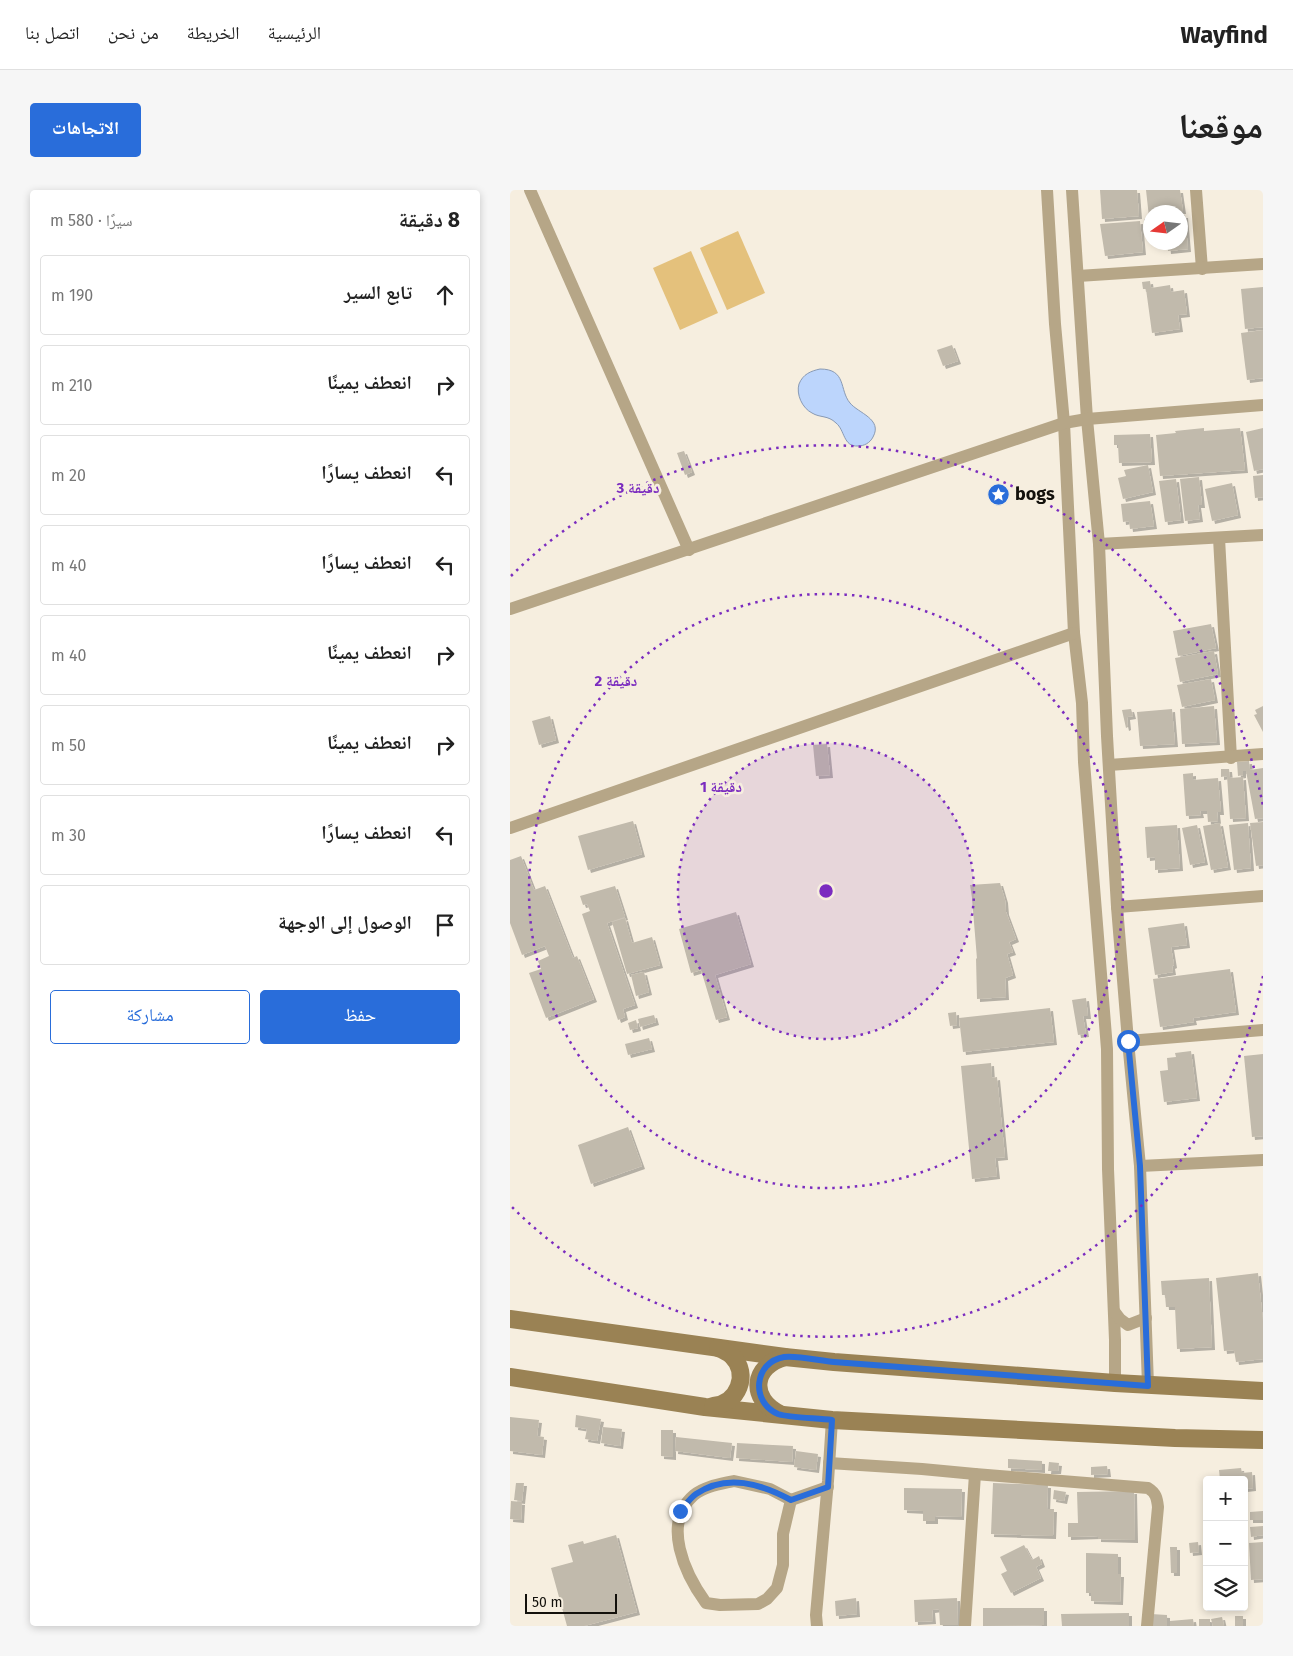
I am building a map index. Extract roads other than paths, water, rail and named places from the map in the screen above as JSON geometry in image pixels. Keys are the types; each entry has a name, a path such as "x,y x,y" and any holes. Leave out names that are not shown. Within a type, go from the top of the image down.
{"street":[{"path":"530,190 689,550"},
{"path":"1048,190 1055,324 1064,423 1074,633 1082,703 1084,762 1107,1049 1108,1169 1115,1383"},
{"path":"1072,190 1087,419 1099,544 1117,907 1140,1166 1148,1386"},
{"path":"1196,190 1202,269"},
{"path":"1078,276 1263,264"},
{"path":"510,609 1064,423 1087,419 1263,405"},
{"path":"1099,544 1263,535"},
{"path":"1220,538 1231,758"},
{"path":"510,828 1074,633"},
{"path":"1109,765 1231,758 1263,754"},
{"path":"1117,907 1263,896"},
{"path":"1128,1041 1263,1030"},
{"path":"1140,1166 1263,1160"},
{"path":"1114,1310 1128,1325 1146,1318"},
{"path":"510,1319 785,1357 1148,1386 1263,1391"},
{"path":"706,1407 726,1404 733,1399 740,1383 740,1374 734,1357 716,1347"},
{"path":"780,1414 766,1406 762,1400 758,1384 764,1368 770,1363 785,1357"},
{"path":"510,1377 706,1407 832,1420 1156,1437 1263,1440"},
{"path":"817,1626 816,1615 832,1420"},
{"path":"829,1463 922,1468 1148,1488 1154,1492 1158,1507 1147,1626"},
{"path":"965,1626 975,1474"},
{"path":"791,1500 783,1534 783,1565 777,1588 767,1599 758,1604 720,1605 706,1603 685,1569 678,1538 680,1511 695,1494 714,1485 734,1481 770,1489 791,1500 828,1487"}],"water":[{"path":"820,369 835,372 850,403 875,425 872,439 867,444 853,446 849,444 836,423 808,411 803,404 798,392 799,384 808,374"}],"place":[{"name":"bogs","path":"999,494"}]}
